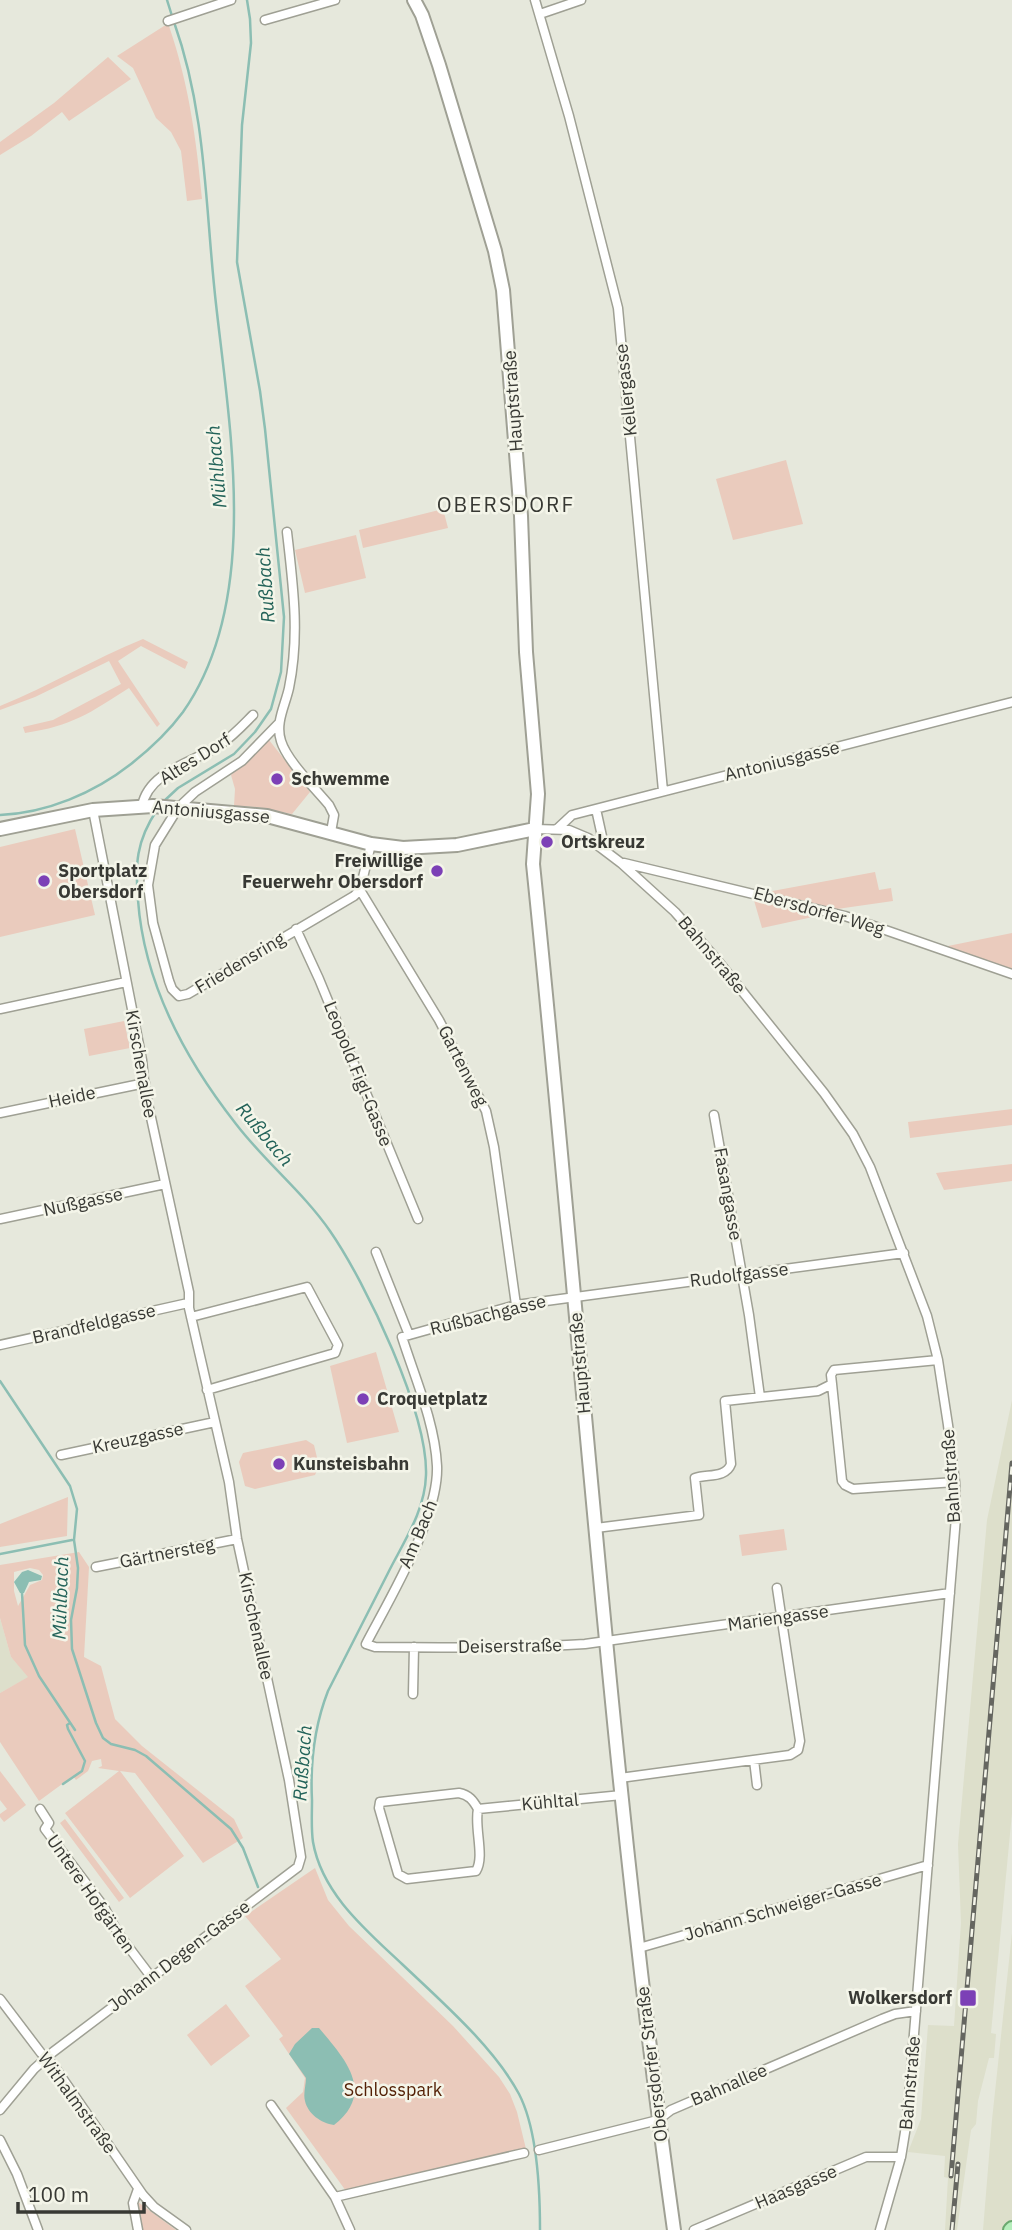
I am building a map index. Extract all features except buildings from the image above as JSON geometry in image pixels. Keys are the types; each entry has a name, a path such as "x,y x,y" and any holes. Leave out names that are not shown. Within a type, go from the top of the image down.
{"main road":[{"name":"Hauptstraße","path":"414,0 439,65 495,251 503,290 522,516 526,652 538,794 533,864 632,1898"},
{"name":"Antoniusgasse","path":"0,829 93,810 148,806 267,816 370,844 439,848 536,822"},
{"name":"Obersdorfer Straße","path":"632,1898 674,2230"}],"street":[{"path":"173,20 232,0"},
{"path":"265,20 335,0"},
{"name":"Kellergasse","path":"535,0 569,116 618,308 663,791"},
{"path":"540,14 581,0"},
{"path":"288,532 296,617 292,674 279,723 280,738 284,749 329,805 334,815 331,832"},
{"name":"Antoniusgasse","path":"557,828 572,815 1012,702"},
{"name":"Altes Dorf","path":"148,806 144,797 159,779 220,746 253,715"},
{"path":"175,808 242,761 279,723"},
{"name":"Friedensring","path":"175,808 155,845 148,885 158,947 175,993 182,996 188,994 360,890"},
{"path":"596,809 605,850"},
{"name":"Kirschenallee","path":"93,810 165,1184 189,1292 188,1303 229,1482 237,1539 289,1780"},
{"path":"536,822 557,828"},
{"name":"Bahnstraße","path":"557,828 578,832 605,850 675,912 719,961 845,1121 870,1167 904,1253 925,1309 938,1360 955,1482 956,1517 907,2120 901,2157 880,2230"},
{"path":"360,890 370,844"},
{"name":"Ebersdorfer Weg","path":"621,863 845,916 1012,974"},
{"name":"Gartenweg","path":"360,890 439,1020 486,1111 494,1147 516,1305"},
{"name":"Leopold Figl-Gasse","path":"296,929 418,1219"},
{"path":"0,1009 126,982"},
{"name":"Heide","path":"0,1113 145,1083"},
{"name":"Fasangasse","path":"713,1115 760,1397"},
{"name":"Nußgasse","path":"0,1219 165,1184"},
{"name":"Am Bach","path":"366,1644 426,1523 437,1478 430,1424 406,1336 376,1252"},
{"name":"Rudolfgasse","path":"574,1296 904,1253"},
{"path":"191,1317 307,1287 338,1345 335,1353 207,1390"},
{"name":"Rußbachgasse","path":"406,1336 516,1305 574,1296"},
{"name":"Brandfeldgasse","path":"0,1345 188,1303"},
{"path":"938,1360 834,1370 831,1375 842,1482 853,1489 955,1482"},
{"path":"596,1528 699,1515 695,1478 722,1474 729,1470 731,1464 725,1401 818,1391 832,1384"},
{"name":"Kreuzgasse","path":"61,1455 215,1422"},
{"name":"Gärtnersteg","path":"96,1567 237,1539"},
{"path":"620,1778 790,1755 798,1750 800,1741 778,1588"},
{"name":"Mariengasse","path":"606,1642 950,1593"},
{"name":"Deiserstraße","path":"366,1644 375,1647 526,1647 606,1642"},
{"path":"413,1694 414,1647"},
{"path":"754,1760 757,1785"},
{"name":"Johann Degen-Gasse","path":"0,2110 46,2058 298,1867 301,1857 289,1780"},
{"path":"458,1793 472,1799 478,1809 476,1819 480,1863 477,1871 407,1879 398,1874 377,1801 458,1793"},
{"name":"Kühltal","path":"478,1809 622,1796"},
{"name":"Untere Hofgärten","path":"40,1810 49,1823 45,1829 104,1907 118,1933 152,1978"},
{"name":"Johann Schweiger-Gasse","path":"639,1948 928,1866"},
{"name":"Withalmstraße","path":"0,1999 46,2058 138,2189 153,2207 186,2230"},
{"name":"Bahnallee","path":"539,2150 658,2120 670,2110 882,2019 916,2011"},
{"path":"271,2105 335,2197 350,2230"},
{"path":"0,2140 17,2174 38,2230"},
{"path":"335,2197 524,2153"},
{"name":"Haasgasse","path":"694,2230 866,2157 901,2157"},
{"path":"138,2189 133,2203 138,2230"}],"shaded area":[{"path":"1012,1400 1012,1813 991,2033 996,2034 994,2058 989,2058 978,2101 976,2124 971,2130 957,2230 945,2230 948,2178 944,2177 945,2156 908,2152 921,2119 928,2025 954,2026 961,1923 958,1844 987,1520"},
{"path":"0,1618 11,1657 29,1677 0,1693"},
{"path":"1012,1933 1012,2230 983,2230 992,2120"}],"green space":[{"path":"164,26 169,26 187,90 202,199 187,201 181,151 171,132 156,118 133,68 117,56"},
{"path":"108,57 131,79 69,121 62,112 0,155 0,142 54,103"},
{"path":"786,460 803,524 733,540 716,479"},
{"path":"443,509 448,528 363,548 359,530"},
{"path":"356,535 366,578 305,593 295,550"},
{"path":"143,639 188,662 185,669 141,646 118,661 160,724 157,727 129,688 80,717 56,727 25,733 23,727 53,720 121,684 109,661 35,697 0,710 0,706"},
{"name":"Schwemme","path":"269,740 310,792 292,814 257,807 234,806 235,789 231,775"},
{"name":"Sportplatz Obersdorf","path":"75,829 95,915 0,937 0,847"},
{"path":"875,872 879,890 891,888 893,901 837,909 767,892"},
{"path":"753,897 822,915 762,928"},
{"path":"1012,933 1012,969 943,947"},
{"path":"124,1021 130,1048 89,1056 84,1029"},
{"path":"1012,1109 1012,1125 910,1138 908,1122"},
{"path":"1012,1164 1012,1181 944,1190 936,1173"},
{"name":"Croquetplatz","path":"376,1352 399,1432 347,1443 330,1366"},
{"name":"Kunsteisbahn","path":"306,1440 314,1445 319,1466 315,1475 255,1489 245,1486 239,1462 243,1453"},
{"path":"68,1497 67,1536 0,1547 0,1524"},
{"path":"784,1529 787,1550 742,1556 739,1535"},
{"path":"79,1552 89,1567 84,1657 101,1666 115,1719 142,1746 234,1819 243,1838 203,1863 135,1773 120,1771 184,1856 130,1898 65,1813 119,1771 98,1768 102,1766 101,1759 92,1761 88,1771 76,1780 73,1776 39,1801 0,1742 0,1693 28,1677 11,1657 0,1618 0,1565","holes":["30,1568 39,1570 43,1575 42,1580 30,1585 18,1606 14,1591 14,1572"]},
{"path":"0,1771 26,1805 4,1822 0,1814 7,1809 0,1800"},
{"path":"65,1819 124,1898 119,1902 60,1823"},
{"name":"Schlosspark","path":"315,1868 328,1900 349,1926 453,2026 499,2077 517,2112 526,2149 346,2191 286,2108 303,2092 305,2078 279,2039 283,2036 245,1986 281,1959 245,1916"},
{"path":"226,2004 250,2036 211,2066 187,2035"},
{"path":"138,2202 176,2230 142,2230"}],"water":[{"path":"28,1570 42,1576 41,1580 29,1582 24,1593 20,1593 14,1582 22,1572"},
{"path":"312,2028 319,2028 338,2052 352,2076 355,2088 353,2100 346,2113 334,2125 320,2120 309,2110 304,2098 306,2078 289,2054 295,2044"}],"waterway":[{"name":"Mühlbach","path":"167,0 172,16"},
{"name":"Rußbach","path":"163,802 178,788 234,754 255,732 271,709 281,672 284,617 265,429 237,262 242,125 251,43 247,0"},
{"name":"Mühlbach","path":"0,815 35,810 69,800 102,784 145,752 183,712 207,668 223,619 231,567 234,514 228,405 199,127 185,57 174,22"},
{"name":"Rußbach","path":"157,810 141,843 137,876 142,931 158,991 184,1047 217,1099 247,1138 319,1217 345,1254 392,1349 417,1418 424,1449 425,1488 418,1513 328,1691 319,1718 312,1758 312,1837 318,1861 336,1895 348,1910 466,2025 496,2059 519,2094 534,2142 540,2230"},
{"name":"Mühlbach","path":"0,1381 70,1486 77,1509 74,1540 78,1568 71,1620 72,1649 103,1738 111,1744 135,1750 146,1756 231,1829 243,1848 258,1887"},
{"path":"0,1554 72,1540"},
{"path":"22,1593 25,1645 39,1676 75,1730"},
{"path":"63,1784 82,1771 85,1761 68,1729 67,1725 70,1723"}],"railway":[{"path":"951,2176 1012,1463"},
{"path":"952,2230 958,2164"}],"place":[{"name":"Schwemme","path":"277,779"},
{"name":"Ortskreuz","path":"547,842"},
{"name":"Freiwillige Feuerwehr Obersdorf","path":"437,871"},
{"name":"Sportplatz Obersdorf","path":"44,881"},
{"name":"Croquetplatz","path":"363,1399"},
{"name":"Kunsteisbahn","path":"279,1464"},
{"name":"Wolkersdorf","path":"968,1998"}],"district":[{"name":"OBERSDORF","path":"506,505"}]}
